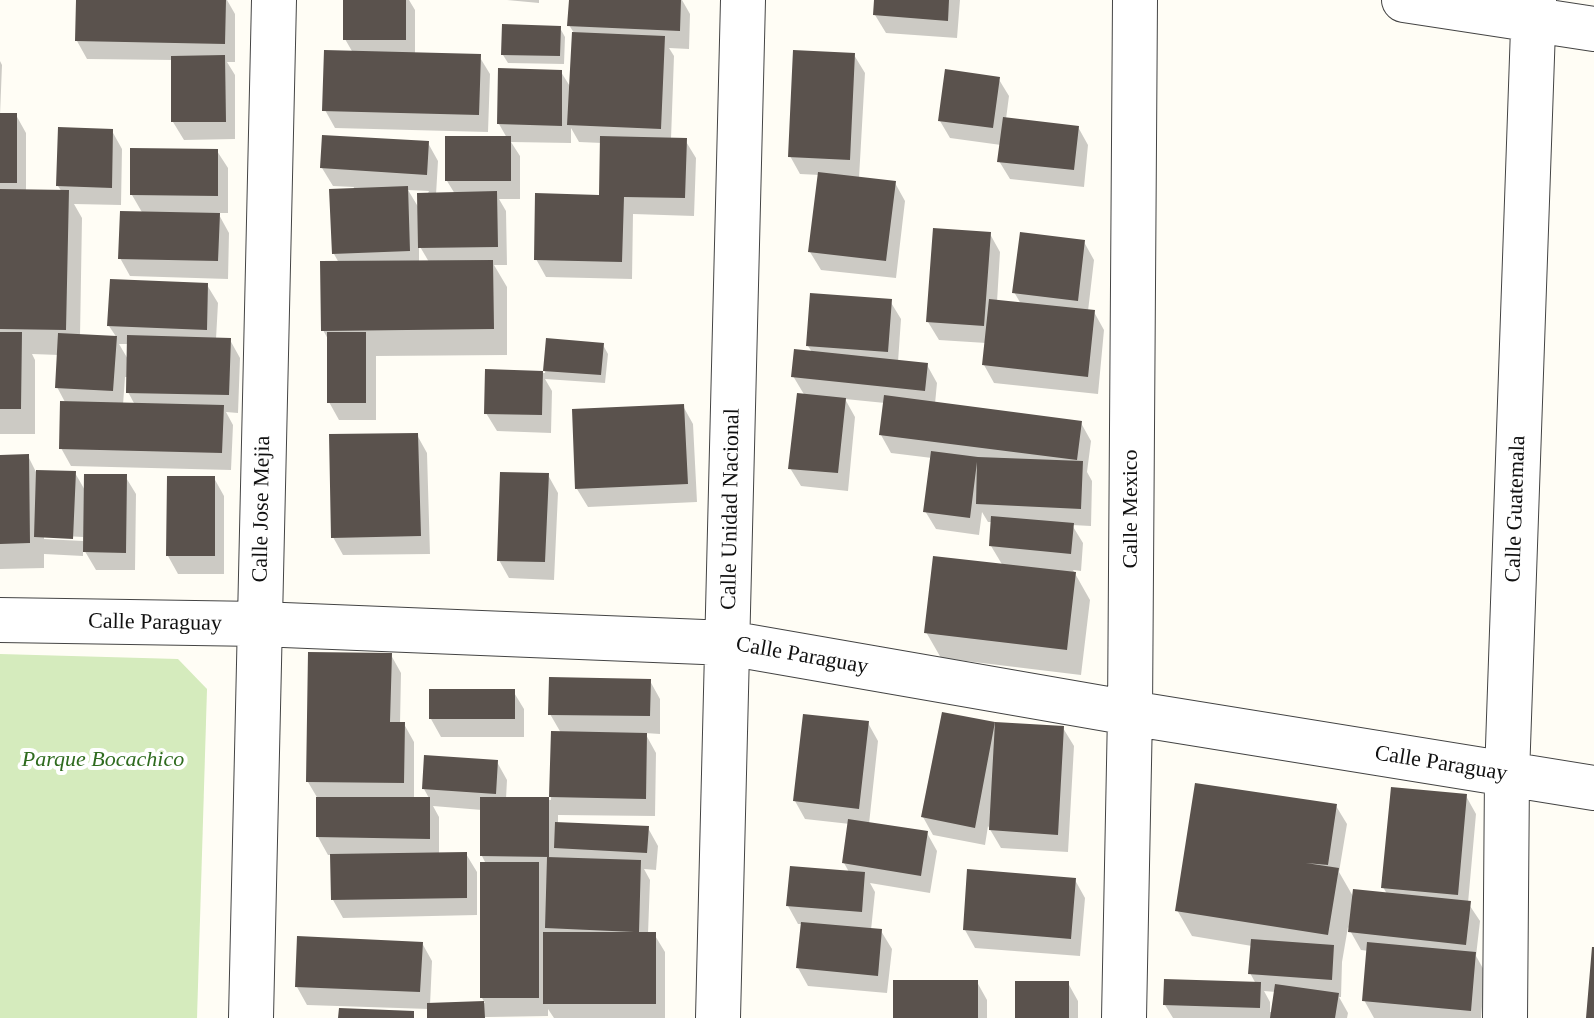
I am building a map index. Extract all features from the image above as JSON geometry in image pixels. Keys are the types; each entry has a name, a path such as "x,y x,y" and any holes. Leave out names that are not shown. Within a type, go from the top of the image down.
{"street":[{"name":"Calle Jose Mejia","path":"251,1018 274,0"},
{"name":"Calle Unidad Nacional","path":"718,1018 743,0"},
{"name":"Calle Mexico","path":"1124,1018 1130,713 1135,0"},
{"path":"1404,0 1534,11 1594,29"},
{"name":"Calle Guatemala","path":"1505,1018 1507,775 1534,11"},
{"name":"Calle Paraguay","path":"0,620 259,624 728,643 1130,713 1594,788"}],"green space":[{"name":"Parque Bocachico","path":"0,654 178,659 207,689 197,1018 0,1018"}],"building":[{"path":"76,0 226,0 225,44 75,41"},
{"path":"343,0 406,0 406,40 343,40"},
{"path":"569,0 681,0 680,31 567,26"},
{"path":"874,0 949,0 948,21 873,15"},
{"path":"502,24 561,26 560,56 501,55"},
{"path":"572,32 665,36 661,129 567,125"},
{"path":"324,50 481,54 479,115 322,111"},
{"path":"793,50 855,53 850,160 788,157"},
{"path":"225,55 226,122 171,122 171,56"},
{"path":"498,68 562,70 562,126 497,124"},
{"path":"945,69 1000,77 993,128 938,121"},
{"path":"0,113 17,113 17,183 0,183"},
{"path":"1003,117 1079,126 1074,170 997,162"},
{"path":"58,127 113,129 112,188 56,186"},
{"path":"322,135 429,141 427,175 320,168"},
{"path":"445,136 511,136 511,181 445,181"},
{"path":"600,136 687,138 685,198 624,197 622,262 534,260 535,193 599,195"},
{"path":"130,148 218,149 218,196 130,195"},
{"path":"818,172 896,181 886,261 808,252"},
{"path":"408,186 410,251 332,254 329,189"},
{"path":"0,189 69,190 66,330 0,329"},
{"path":"497,191 498,247 418,248 417,193"},
{"path":"120,211 220,213 218,261 118,259"},
{"path":"933,228 991,232 984,326 926,322"},
{"path":"1020,232 1085,240 1078,301 1012,293"},
{"path":"493,260 494,329 321,331 320,261"},
{"path":"110,279 208,283 207,330 107,326"},
{"path":"810,293 892,299 888,352 806,346"},
{"path":"989,299 1095,310 1088,377 982,365"},
{"path":"0,332 22,332 21,409 0,409"},
{"path":"327,332 366,332 366,403 327,403"},
{"path":"58,333 117,336 113,391 55,388"},
{"path":"127,335 231,338 229,395 126,393"},
{"path":"546,338 604,343 601,375 543,371"},
{"path":"794,349 928,363 925,391 791,377"},
{"path":"485,369 543,371 542,415 484,414"},
{"path":"797,393 846,398 838,473 788,469"},
{"path":"884,395 1082,421 1077,460 879,435"},
{"path":"60,401 224,405 222,453 59,449"},
{"path":"684,404 688,484 575,489 572,409"},
{"path":"418,433 421,536 331,538 329,434"},
{"path":"931,451 978,457 1083,461 1081,509 976,504 977,462 970,518 923,512"},
{"path":"29,454 30,543 0,544 0,455"},
{"path":"36,470 76,471 73,539 34,537"},
{"path":"500,472 549,473 545,562 497,561"},
{"path":"84,474 127,474 126,553 83,552"},
{"path":"167,476 215,476 215,556 166,556"},
{"path":"991,516 1074,523 1071,554 989,546"},
{"path":"933,556 1076,572 1067,650 924,633"},
{"path":"308,652 392,653 390,722 405,722 404,783 306,782"},
{"path":"549,677 651,679 650,716 548,715"},
{"path":"429,689 515,689 515,719 429,719"},
{"path":"942,712 995,722 975,828 921,817"},
{"path":"803,714 869,721 859,809 793,801"},
{"path":"995,722 1064,726 1058,835 989,830"},
{"path":"551,731 647,733 646,799 549,797"},
{"path":"424,755 498,760 496,794 422,789"},
{"path":"1195,783 1337,804 1328,865 1306,863 1339,868 1328,935 1175,911"},
{"path":"1391,787 1467,794 1458,895 1381,888"},
{"path":"316,797 430,797 430,839 316,837"},
{"path":"480,797 549,797 549,857 480,856"},
{"path":"848,819 928,831 921,876 842,863"},
{"path":"555,822 649,826 647,853 554,848"},
{"path":"467,852 467,898 331,900 330,854"},
{"path":"547,857 641,860 639,932 656,932 656,1004 543,1004 543,932 634,932 545,928"},
{"path":"480,862 539,862 539,998 480,998"},
{"path":"790,866 865,872 862,912 786,906"},
{"path":"967,869 1076,878 1071,939 963,930"},
{"path":"1353,889 1471,901 1466,945 1348,932"},
{"path":"801,922 882,929 878,976 796,968"},
{"path":"297,936 423,942 420,992 295,987"},
{"path":"1251,939 1334,945 1332,980 1248,974"},
{"path":"1367,942 1476,952 1471,1011 1362,1001"},
{"path":"1592,947 1594,1018 1586,1018"},
{"path":"1164,979 1261,982 1260,1008 1163,1005"},
{"path":"893,980 978,980 978,1018 893,1018"},
{"path":"1015,981 1069,981 1069,1018 1015,1018"},
{"path":"1275,984 1339,993 1335,1018 1270,1018"},
{"path":"484,1001 485,1018 427,1018 427,1003"},
{"path":"339,1008 414,1011 414,1018 338,1018"}]}
